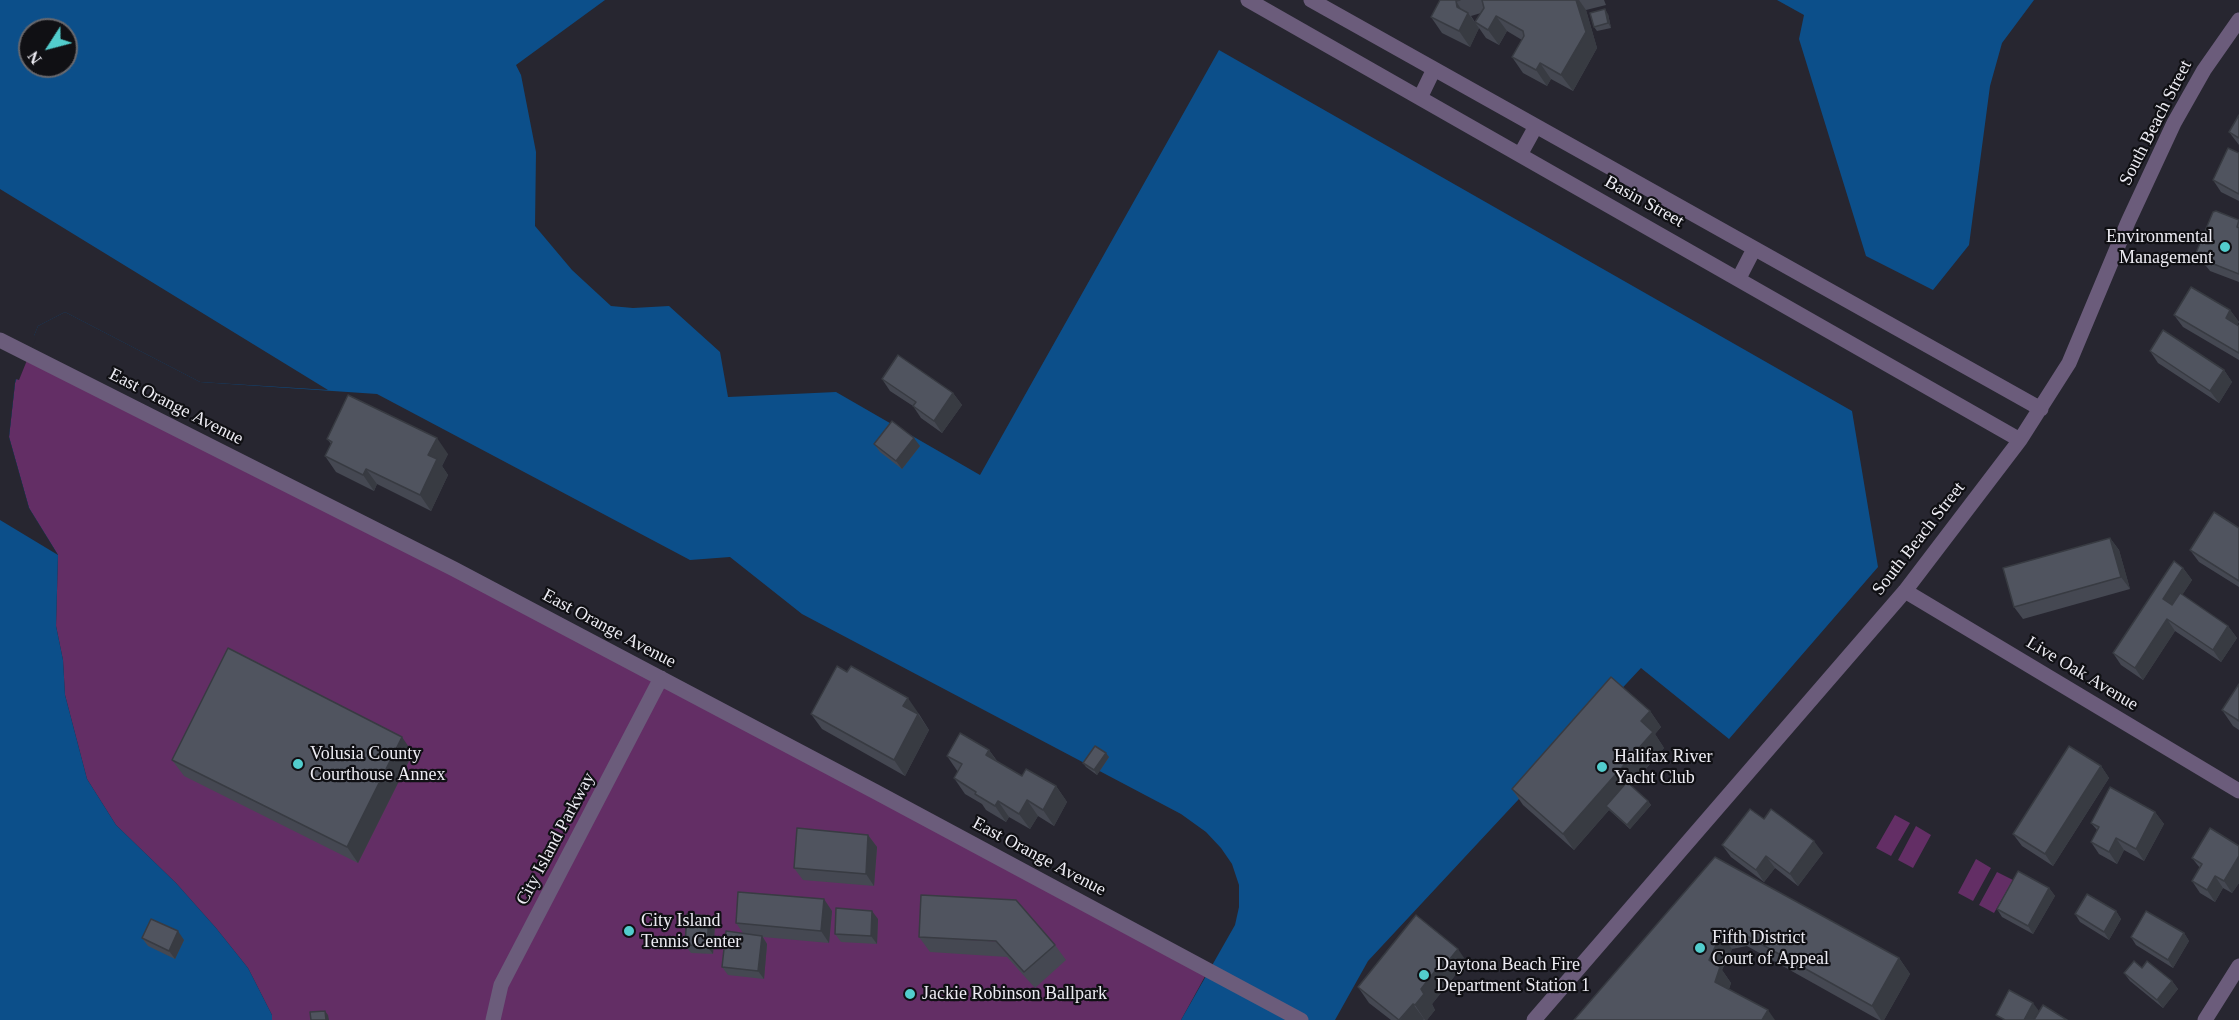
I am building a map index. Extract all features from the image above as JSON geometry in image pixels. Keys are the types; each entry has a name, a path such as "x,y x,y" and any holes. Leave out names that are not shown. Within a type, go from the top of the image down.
{"street":[{"name":"Basin Street","path":"1248,0 1265,4 1420,98 2020,440"},
{"name":"Basin Street","path":"1311,0 2041,409"},
{"name":"South Beach Street","path":"1534,1020 1905,591 2020,440 2069,363 2128,222 2174,123 2204,70 2234,36 2239,20"},
{"path":"1420,98 1434,69"},
{"path":"1520,155 1536,126"},
{"path":"1739,278 1754,249"},
{"name":"East Orange Avenue","path":"0,340 454,569 1301,1020"},
{"name":"Live Oak Avenue","path":"1905,591 2239,791"},
{"name":"City Island Parkway","path":"493,1020 501,985 661,678"},
{"path":"2205,1020 2239,966"}],"shaded area":[{"path":"24,359 631,662 1209,969 1181,1020 272,1020 272,1015 248,968 176,883 116,825 87,779 65,695 63,660 56,626 58,555 29,508 9,437 15,383"},
{"path":"1895,815 1910,823 1891,856 1876,848"},
{"path":"1916,826 1931,835 1913,868 1898,860"},
{"path":"1976,859 1991,868 1973,901 1958,893"},
{"path":"1997,872 2013,880 1994,913 1979,905"}],"water":[{"path":"0,0 605,0 516,65 521,75 536,152 535,226 572,270 611,306 633,308 669,306 720,352 728,397 836,392 980,475 1219,50 1852,411 1878,567 1729,739 1641,668 1368,961 1335,1020 1181,1020 1235,925 1239,907 1239,885 1232,864 1221,848 1206,832 1181,814 802,614 730,557 690,560 377,394 200,382 65,312 38,326 15,383 9,437 29,508 58,555 56,626 63,660 65,695 87,779 116,825 176,883 248,968 272,1015 272,1020 0,1020"},
{"path":"1777,0 2034,0 2002,43 1990,86 1969,245 1933,290 1866,256 1799,39 1804,15"}],"pier":[{"path":"0,189 328,390 200,382 65,312 38,326 34,336 36,338 19,380 16,379 9,437 29,508 58,555 0,520"}],"building":[{"path":"1440,0 1460,0 1456,1 1457,7 1468,13 1459,31 1431,17"},
{"path":"1482,0 1576,0 1586,32 1561,75 1540,63 1536,70 1512,57 1524,36 1523,31 1496,16 1488,30 1475,22 1484,8"},
{"path":"1605,9 1608,23 1594,27 1590,13"},
{"path":"2239,115 2239,138 2229,132"},
{"path":"2228,148 2239,153 2239,194 2213,180"},
{"name":"Environmental Management","path":"2216,211 2239,220 2237,227 2239,228 2239,274 2201,259 2203,256 2196,253 2213,212"},
{"path":"2191,287 2230,310 2226,318 2239,326 2239,353 2174,315"},
{"path":"2163,330 2224,370 2210,391 2150,351"},
{"path":"898,355 953,393 934,421 913,406 916,402 882,379"},
{"path":"348,395 437,438 428,455 437,459 420,495 366,469 363,475 325,456 332,442 327,439"},
{"path":"892,421 914,438 896,461 874,444"},
{"path":"2214,512 2239,528 2239,581 2190,550"},
{"path":"2110,538 2121,577 2014,607 2003,568"},
{"path":"2174,561 2183,568 2163,599 2172,605 2180,593 2228,626 2213,650 2167,619 2135,668 2113,653"},
{"name":"Volusia County Courthouse Annex","path":"228,648 402,737 347,847 172,760"},
{"path":"837,666 847,672 851,666 908,698 903,706 918,714 894,760 811,714"},
{"name":"Halifax River Yacht Club","path":"1611,677 1650,711 1641,721 1653,732 1563,834 1512,789"},
{"path":"2239,684 2239,721 2222,710"},
{"path":"960,733 989,750 986,755 1022,776 1026,769 1056,786 1043,810 1027,800 1019,814 998,801 995,806 954,778 962,764 947,756"},
{"path":"1095,746 1106,753 1094,770 1083,763"},
{"path":"2069,746 2101,766 2045,854 2013,834"},
{"path":"1627,782 1648,801 1627,825 1606,806"},
{"path":"2110,787 2155,812 2136,849 2116,838 2109,852 2091,842 2099,827 2091,823"},
{"path":"1750,809 1764,819 1771,809 1814,841 1790,874 1766,856 1756,870 1722,845"},
{"path":"797,828 868,835 866,874 794,868"},
{"path":"2210,828 2239,846 2239,856 2224,881 2215,876 2207,890 2192,881 2202,864 2192,858"},
{"path":"1715,857 1899,958 1872,1006 1736,930 1721,934 1709,960 1720,967 1715,982 1768,1010 1762,1020 1574,1020"},
{"path":"2018,871 2049,888 2028,926 1997,909"},
{"path":"738,892 824,899 821,931 736,923"},
{"path":"2087,894 2116,911 2104,932 2075,914"},
{"path":"921,895 1016,900 1055,945 1024,972 996,941 919,937"},
{"path":"836,908 872,911 871,936 835,934"},
{"path":"2146,911 2184,933 2168,960 2131,937"},
{"path":"687,914 709,916 707,946 685,945"},
{"name":"Daytona Beach Fire Department Station 1","path":"1416,915 1458,949 1449,960 1446,957 1421,989 1424,994 1399,1020 1358,987"},
{"path":"151,919 178,931 169,951 142,938"},
{"path":"726,931 762,936 758,971 722,967"},
{"path":"2134,961 2142,968 2147,961 2172,981 2157,1000 2124,973"},
{"path":"2009,990 2033,1003 2024,1020 2005,1020 1996,1015"},
{"path":"2043,1005 2067,1020 2034,1020"},
{"path":"325,1011 326,1020 311,1020 310,1012"}],"place":[{"name":"Environmental Management","path":"2225,247"},
{"name":"Volusia County Courthouse Annex","path":"298,764"},
{"name":"Halifax River Yacht Club","path":"1602,767"},
{"name":"City Island Tennis Center","path":"629,931"},
{"name":"Fifth District Court of Appeal","path":"1700,948"},
{"name":"Daytona Beach Fire Department Station 1","path":"1424,975"},
{"name":"Jackie Robinson Ballpark","path":"910,994"}]}
